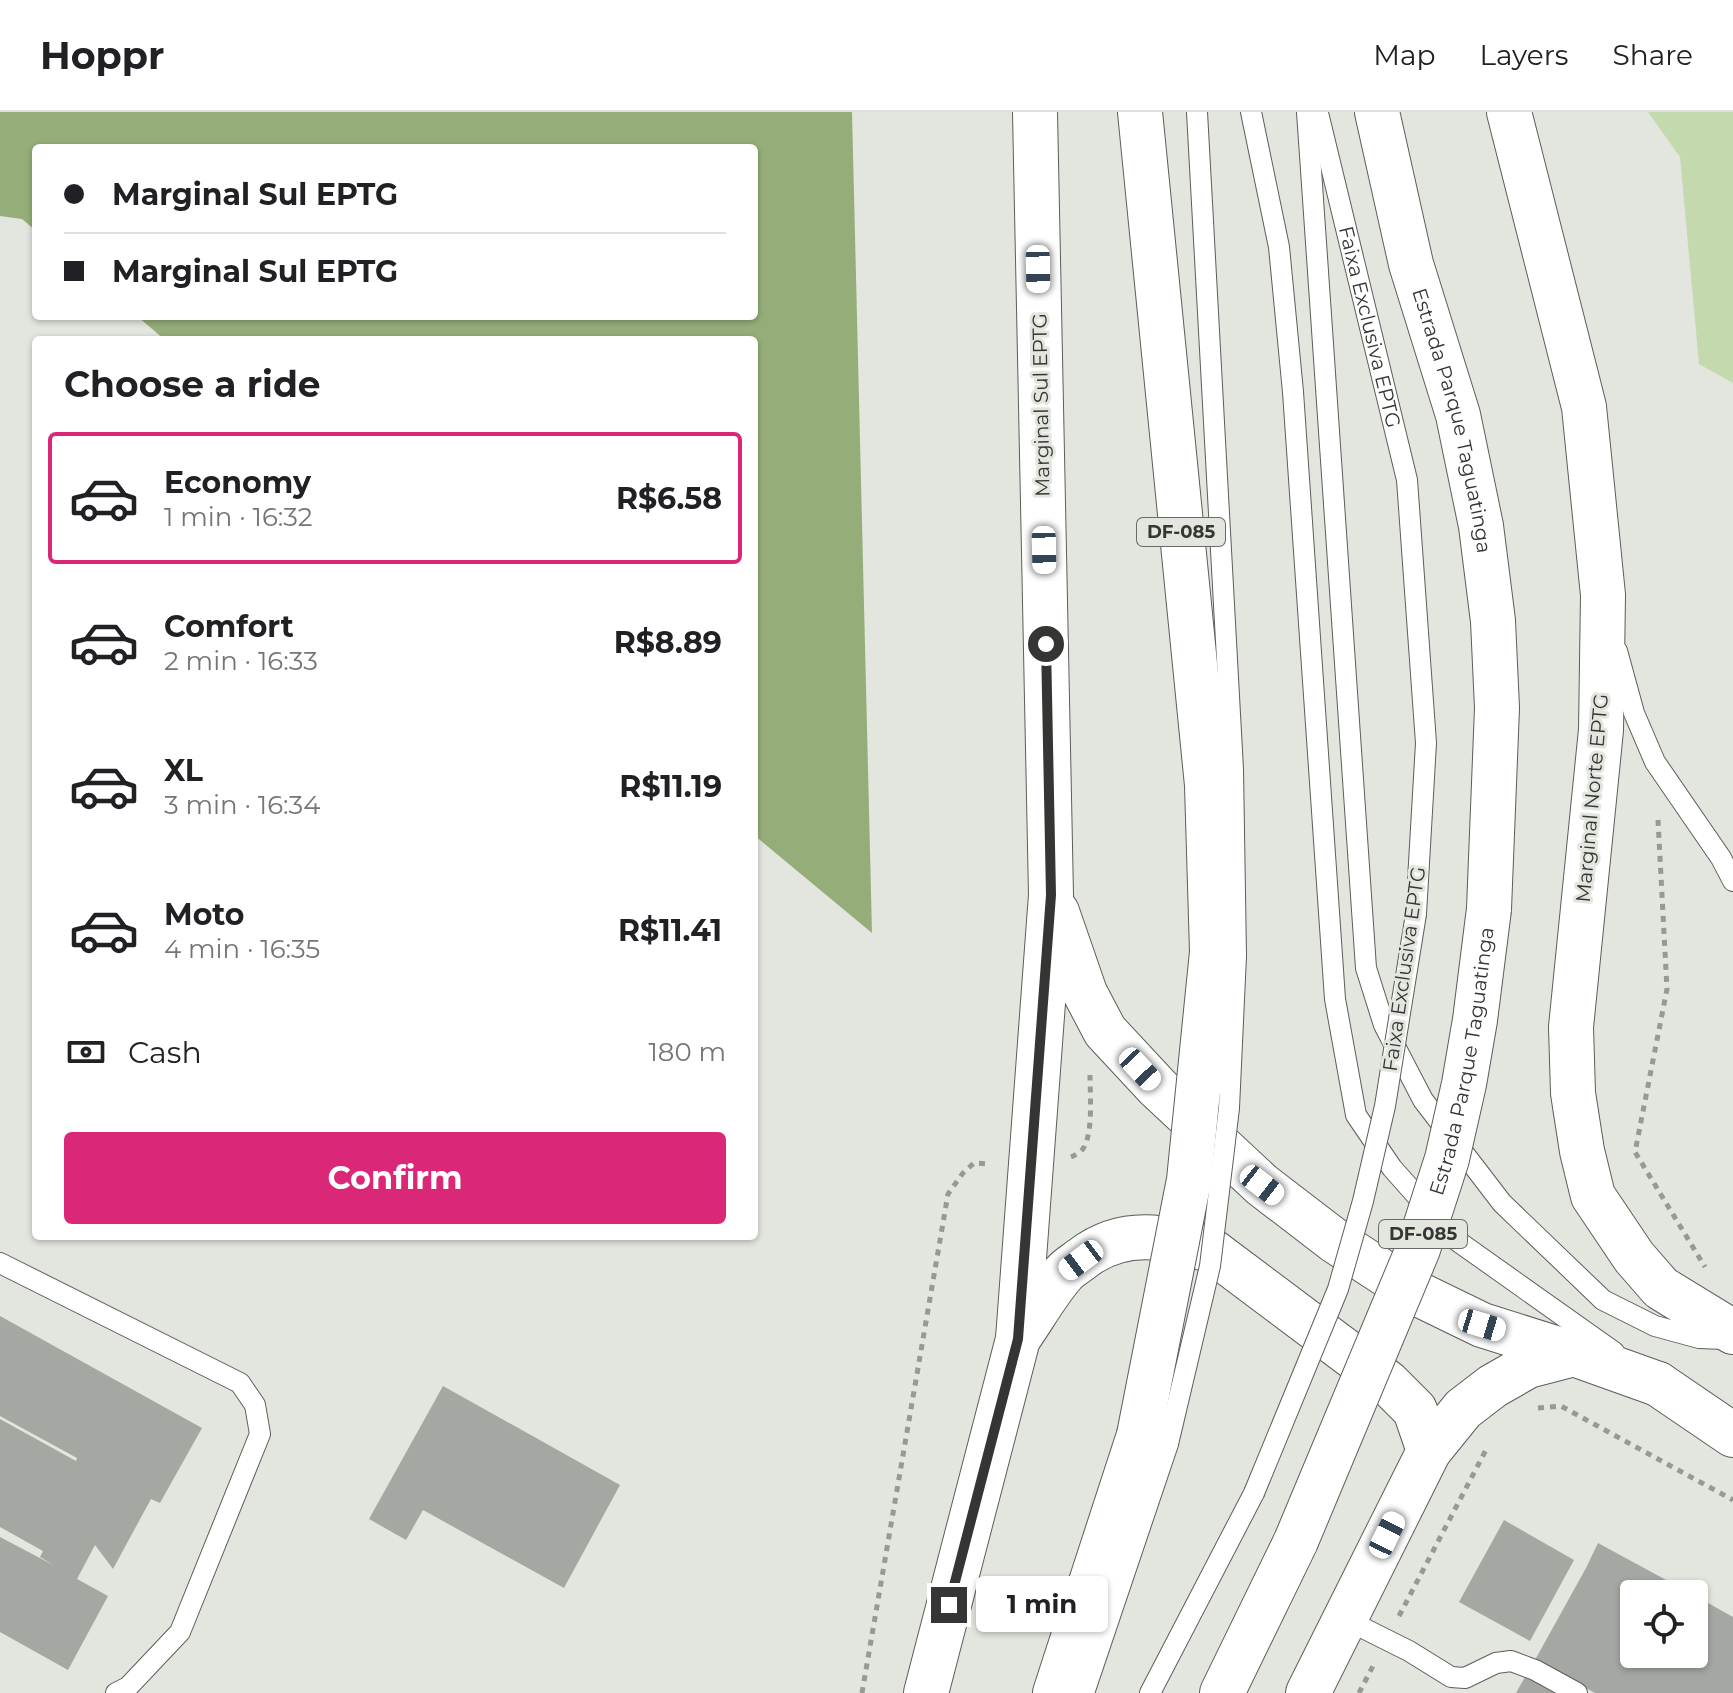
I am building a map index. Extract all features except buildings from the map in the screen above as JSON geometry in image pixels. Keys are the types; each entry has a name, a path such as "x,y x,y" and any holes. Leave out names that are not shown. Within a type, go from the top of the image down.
{"main road":[{"name":"Marginal Sul EPTG","path":"926,1693 1018,1339 1051,895 1035,112"},
{"name":"DF-085","path":"1055,1693 1154,1440 1189,1180 1224,954 1140,112"},
{"name":"Estrada Parque Taguatinga","path":"1222,1693 1296,1541 1418,1249 1447,1159 1464,1084 1489,909 1497,708 1493,621 1481,526 1458,415 1411,264 1377,112"},
{"name":"Marginal Norte EPTG","path":"1509,112 1584,407 1603,595 1601,730 1571,1027 1573,1093 1582,1151 1593,1196 1634,1257 1661,1288 1733,1332"},
{"path":"1051,895 1085,993 1105,1031 1158,1088 1262,1185 1335,1241 1410,1290 1482,1325 1658,1384 1733,1435"},
{"path":"1018,1339 1065,1272 1097,1247 1123,1238 1154,1236 1191,1244 1212,1251 1388,1383 1415,1410 1429,1451"},
{"path":"1308,1693 1429,1451 1463,1409 1493,1386 1528,1366 1574,1354"}],"lane":[{"path":"1197,112 1233,769 1224,954"},
{"path":"1251,112 1280,261 1293,392 1335,999 1356,1115 1392,1168 1456,1240 1658,1384"},
{"path":"1307,112 1366,968 1384,1025 1423,1100 1502,1203 1603,1300 1655,1326 1699,1338 1733,1339"},
{"name":"Faixa Exclusiva EPTG","path":"1150,1693 1254,1493 1338,1289 1385,1106 1416,914 1426,743 1407,480 1317,112"},
{"path":"1603,595 1634,713 1655,762 1721,858 1733,881"},
{"path":"0,1263 240,1383 255,1405 260,1434 180,1632 128,1687 116,1693"},
{"path":"1084,1693 1154,1440"},
{"path":"1345,1619 1451,1677 1465,1678 1496,1663 1511,1661 1577,1693"}],"path":[{"path":"1534,1408 1561,1406 1733,1500"},
{"path":"1359,1693 1488,1446"}],"green space":[{"path":"0,112 852,112 872,933 758,838 758,336 160,336 142,320 758,320 758,144 32,144 32,228 22,219 0,216"},
{"path":"1648,112 1733,112 1733,383 1699,364 1680,157"}],"route":[{"path":"949,1605 1018,1339 1051,895 1046,644"}]}
